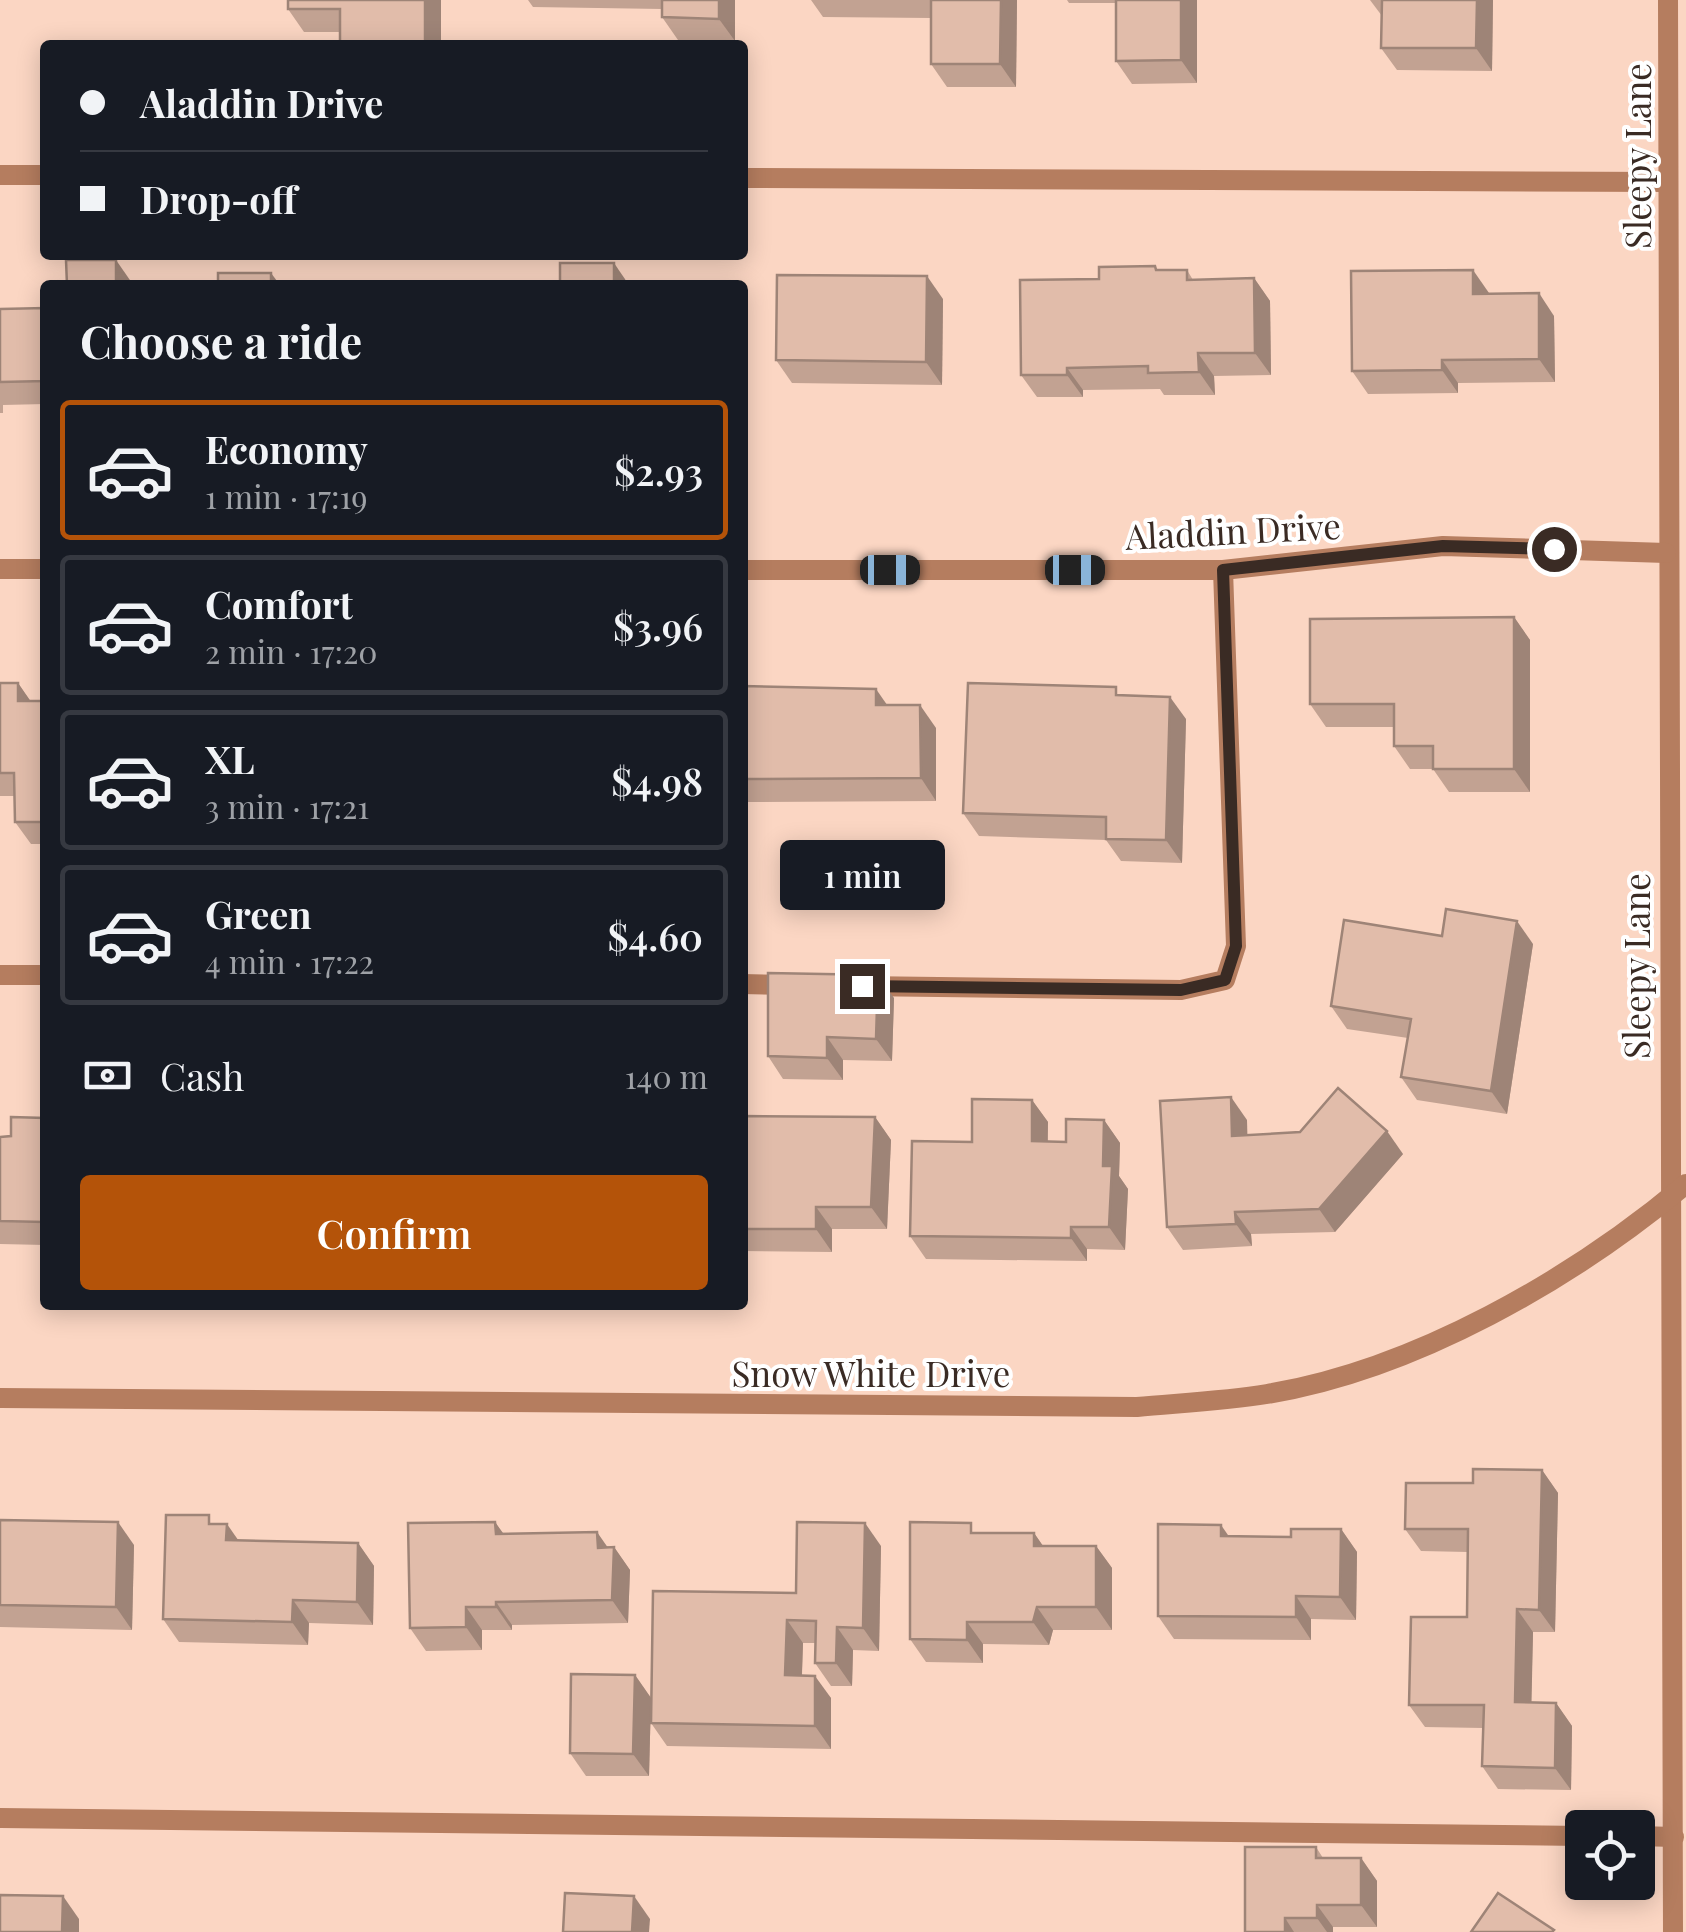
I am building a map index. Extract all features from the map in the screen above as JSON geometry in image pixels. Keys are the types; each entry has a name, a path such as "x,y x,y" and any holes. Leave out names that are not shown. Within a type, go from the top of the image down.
{"street":[{"name":"Sleepy Lane","path":"1668,0 1668,182 1677,237 1666,553 1673,1932"},
{"path":"0,175 40,175"},
{"path":"748,178 1668,182"},
{"name":"Aladdin Drive","path":"748,570 1223,570 1443,546 1666,553"},
{"path":"0,569 40,570"},
{"path":"748,984 1181,990 1225,980 1236,946 1223,570"},
{"path":"0,975 40,975"},
{"name":"Snow White Drive","path":"0,1398 1138,1407 1268,1394 1406,1355 1534,1290 1686,1184"},
{"path":"0,1818 1565,1836"},
{"path":"1655,1836 1674,1836"}],"building":[{"path":"288,0 425,0 425,40 340,40 340,9 288,9"},
{"path":"662,0 719,0 719,19 662,17"},
{"path":"931,0 1001,0 1000,64 931,64"},
{"path":"1116,0 1181,0 1181,60 1116,61"},
{"path":"1382,0 1477,0 1476,48 1381,48"},
{"path":"66,260 116,260 116,280 67,280"},
{"path":"560,263 614,263 614,280 560,280"},
{"path":"1155,266 1156,270 1187,270 1187,280 1254,278 1255,353 1198,353 1199,372 1148,373 1148,366 1067,368 1067,375 1021,375 1020,280 1099,279 1099,267"},
{"path":"1473,270 1473,294 1539,293 1539,359 1442,360 1442,370 1352,371 1351,271"},
{"path":"218,273 271,273 271,280 218,280"},
{"path":"777,275 927,276 926,362 776,360"},
{"path":"40,308 40,381 0,382 0,309"},
{"path":"1514,617 1514,769 1433,769 1433,746 1394,746 1394,704 1310,704 1310,619"},
{"path":"0,683 18,683 18,701 40,701 40,822 15,822 14,773 0,773"},
{"path":"968,683 1116,687 1116,695 1170,697 1166,840 1106,839 1106,817 963,813"},
{"path":"748,686 876,689 876,705 920,705 921,778 748,779"},
{"path":"1446,909 1517,921 1491,1091 1401,1077 1411,1019 1331,1006 1344,920 1442,936"},
{"path":"768,973 878,975 876,1039 827,1037 827,1058 768,1056"},
{"path":"1338,1088 1387,1131 1319,1209 1235,1212 1236,1224 1167,1227 1160,1101 1231,1097 1232,1136 1300,1132"},
{"path":"972,1099 1032,1100 1032,1141 1066,1142 1066,1119 1104,1120 1103,1166 1112,1166 1109,1227 1071,1227 1071,1238 910,1236 912,1141 972,1142"},
{"path":"748,1116 875,1117 871,1207 816,1207 816,1229 748,1229"},
{"path":"11,1117 40,1118 40,1222 0,1221 0,1137 11,1136"},
{"path":"1473,1469 1542,1470 1539,1610 1517,1609 1515,1702 1556,1703 1555,1768 1482,1766 1484,1705 1409,1705 1411,1617 1467,1617 1468,1529 1405,1529 1406,1483 1473,1483"},
{"path":"166,1515 209,1515 209,1524 227,1524 226,1540 358,1543 357,1602 293,1600 292,1622 163,1619"},
{"path":"0,1520 118,1522 116,1607 0,1605"},
{"path":"495,1522 496,1534 597,1532 598,1548 614,1547 612,1600 496,1602 496,1607 466,1607 466,1627 410,1628 408,1523"},
{"path":"797,1522 865,1523 863,1628 837,1627 836,1663 815,1663 816,1621 787,1620 785,1675 815,1676 815,1726 651,1723 653,1591 796,1593"},
{"path":"910,1522 971,1523 971,1533 1034,1533 1034,1546 1096,1546 1096,1607 1037,1607 1033,1622 967,1622 967,1640 910,1639"},
{"path":"1158,1524 1221,1525 1221,1536 1291,1537 1291,1529 1341,1529 1340,1597 1296,1596 1296,1617 1158,1616"},
{"path":"571,1674 635,1675 633,1754 570,1753"},
{"path":"1245,1847 1316,1847 1316,1858 1361,1858 1361,1905 1317,1905 1317,1918 1285,1918 1285,1932 1245,1932"},
{"path":"565,1893 634,1896 632,1932 563,1932"},
{"path":"1498,1893 1554,1930 1471,1932"},
{"path":"0,1895 63,1896 62,1932 0,1932"}],"route":[{"path":"862,986 1181,990 1225,980 1236,946 1223,570 1443,546 1554,549"}]}
